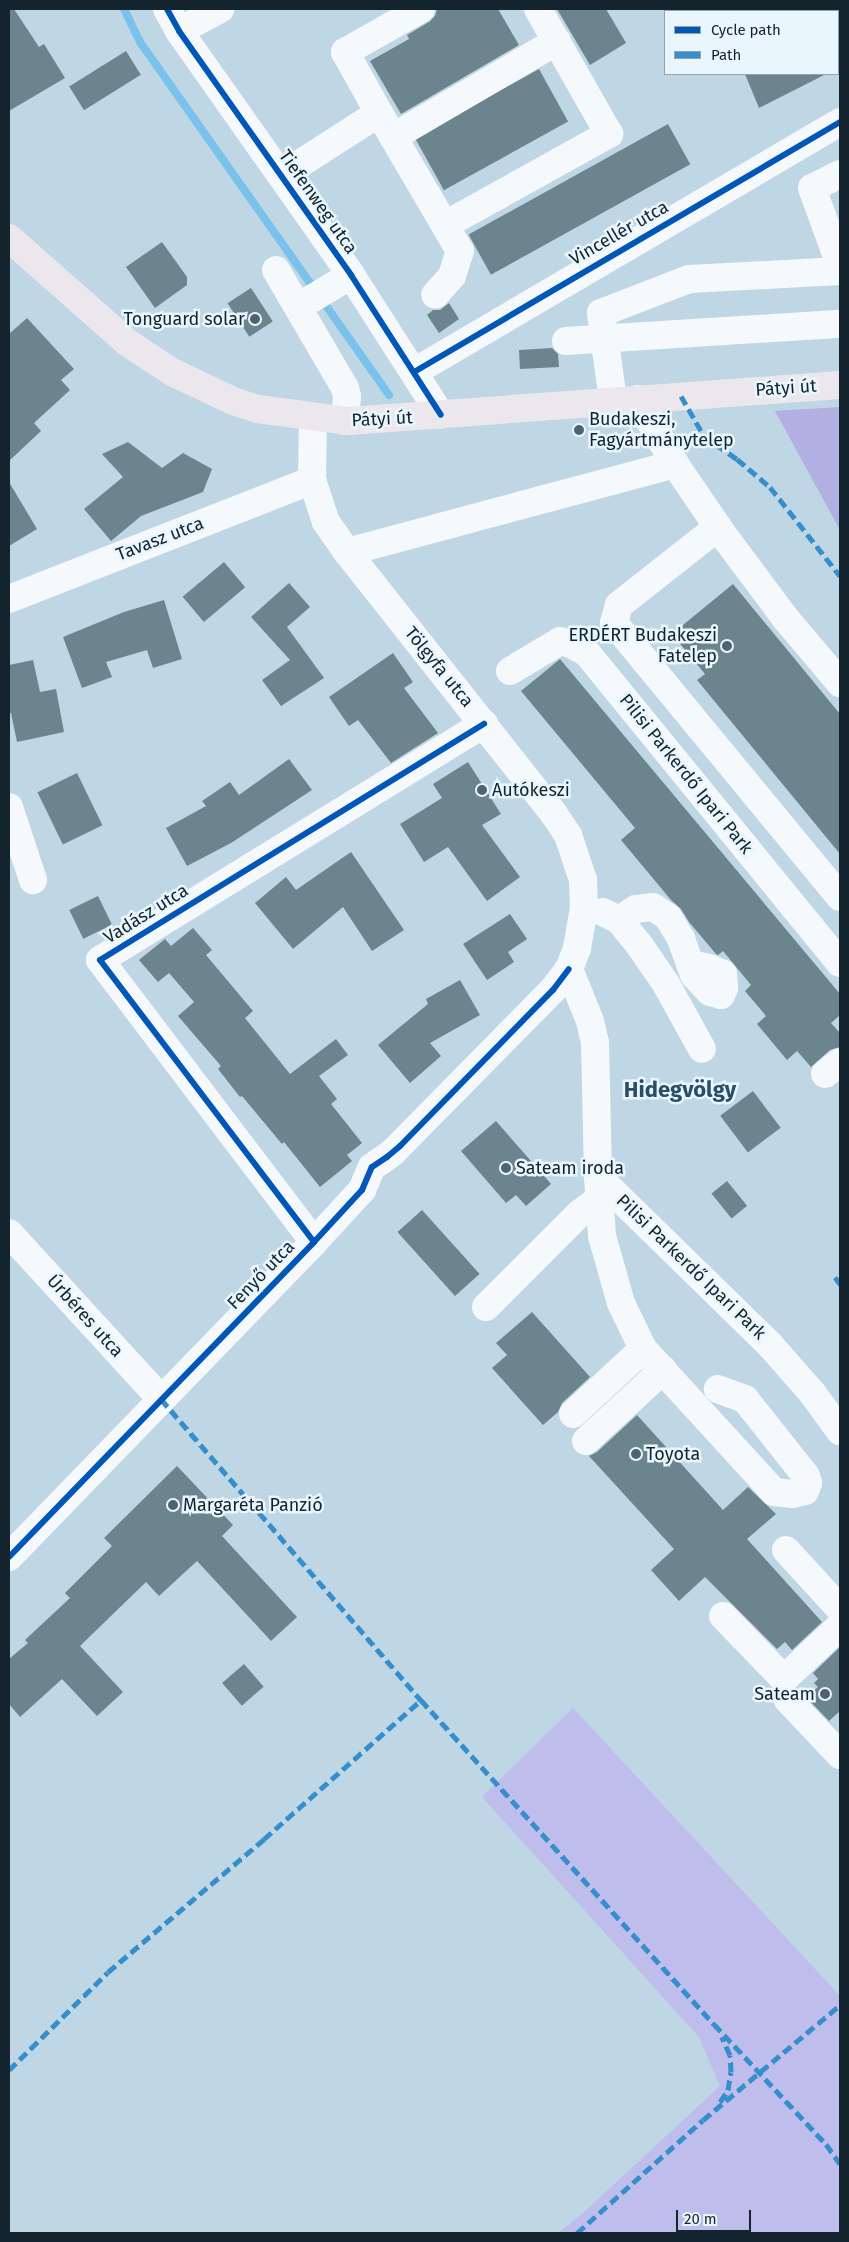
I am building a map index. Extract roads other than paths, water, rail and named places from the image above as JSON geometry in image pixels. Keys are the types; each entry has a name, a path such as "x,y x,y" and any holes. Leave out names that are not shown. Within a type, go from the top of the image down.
{"main road":[{"name":"Pátyi út","path":"9,238 128,343 172,372 233,402 258,409 345,421 840,384"}],"street":[{"path":"173,20 220,9"},
{"path":"421,9 345,52 460,251 452,276 435,295"},
{"path":"445,226 609,134 538,9"},
{"name":"Tiefenweg utca","path":"173,20 351,275 441,415"},
{"path":"393,136 557,41"},
{"path":"284,179 298,166 380,113"},
{"name":"Vincellér utca","path":"414,372 840,122"},
{"path":"840,174 812,188 840,265"},
{"path":"276,270 346,388 345,421"},
{"path":"840,271 688,279 601,313 606,339 625,399 675,464 718,527 786,619 840,683"},
{"path":"298,307 351,275"},
{"path":"566,341 840,324"},
{"name":"Tölgyfa utca","path":"313,418 312,480 326,522 347,552 484,724 562,826 581,870 584,902 577,948 569,969"},
{"path":"347,552 675,464"},
{"name":"Tavasz utca","path":"9,599 312,480"},
{"path":"718,527 619,605 614,624 840,897"},
{"name":"Pilisi Parkerdő Ipari Park","path":"510,671 560,641 571,644 587,653 840,963"},
{"name":"Vadász utca","path":"314,1242 100,960 484,724"},
{"path":"9,807 33,880"},
{"path":"584,902 619,920 666,984 702,1049"},
{"path":"619,920 636,909 653,907 668,917 680,939 690,964"},
{"path":"569,969 590,1021 595,1042 598,1188 602,1236 621,1303 643,1348 774,1492 793,1494 805,1491 808,1483 806,1476 745,1398 718,1389"},
{"name":"Fenyő utca","path":"9,1557 314,1242 362,1190 372,1166 400,1146 554,990 569,969"},
{"path":"486,1307 579,1214 598,1188"},
{"name":"Pilisi Parkerdő Ipari Park","path":"598,1188 770,1345 813,1394 840,1431"},
{"name":"Úrbéres utca","path":"9,1233 161,1399"},
{"path":"573,1414 643,1348"},
{"path":"586,1440 663,1370"},
{"path":"786,1550 840,1609"},
{"path":"723,1616 784,1679 840,1626"},
{"path":"788,1700 840,1755"}],"waterway":[{"path":"124,9 140,42 389,395"}],"place":[{"name":"Tonguard solar","path":"255,319"},
{"name":"Budakeszi, Fagyártmánytelep","path":"579,430"},
{"name":"ERDÉRT Budakeszi Fatelep","path":"727,646"},
{"name":"Autókeszi","path":"482,790"},
{"name":"Sateam iroda","path":"506,1168"},
{"name":"Toyota","path":"636,1454"},
{"name":"Margaréta Panzió","path":"173,1505"},
{"name":"Sateam","path":"825,1694"}],"district":[{"name":"Hidegvölgy","path":"680,1090"}]}
